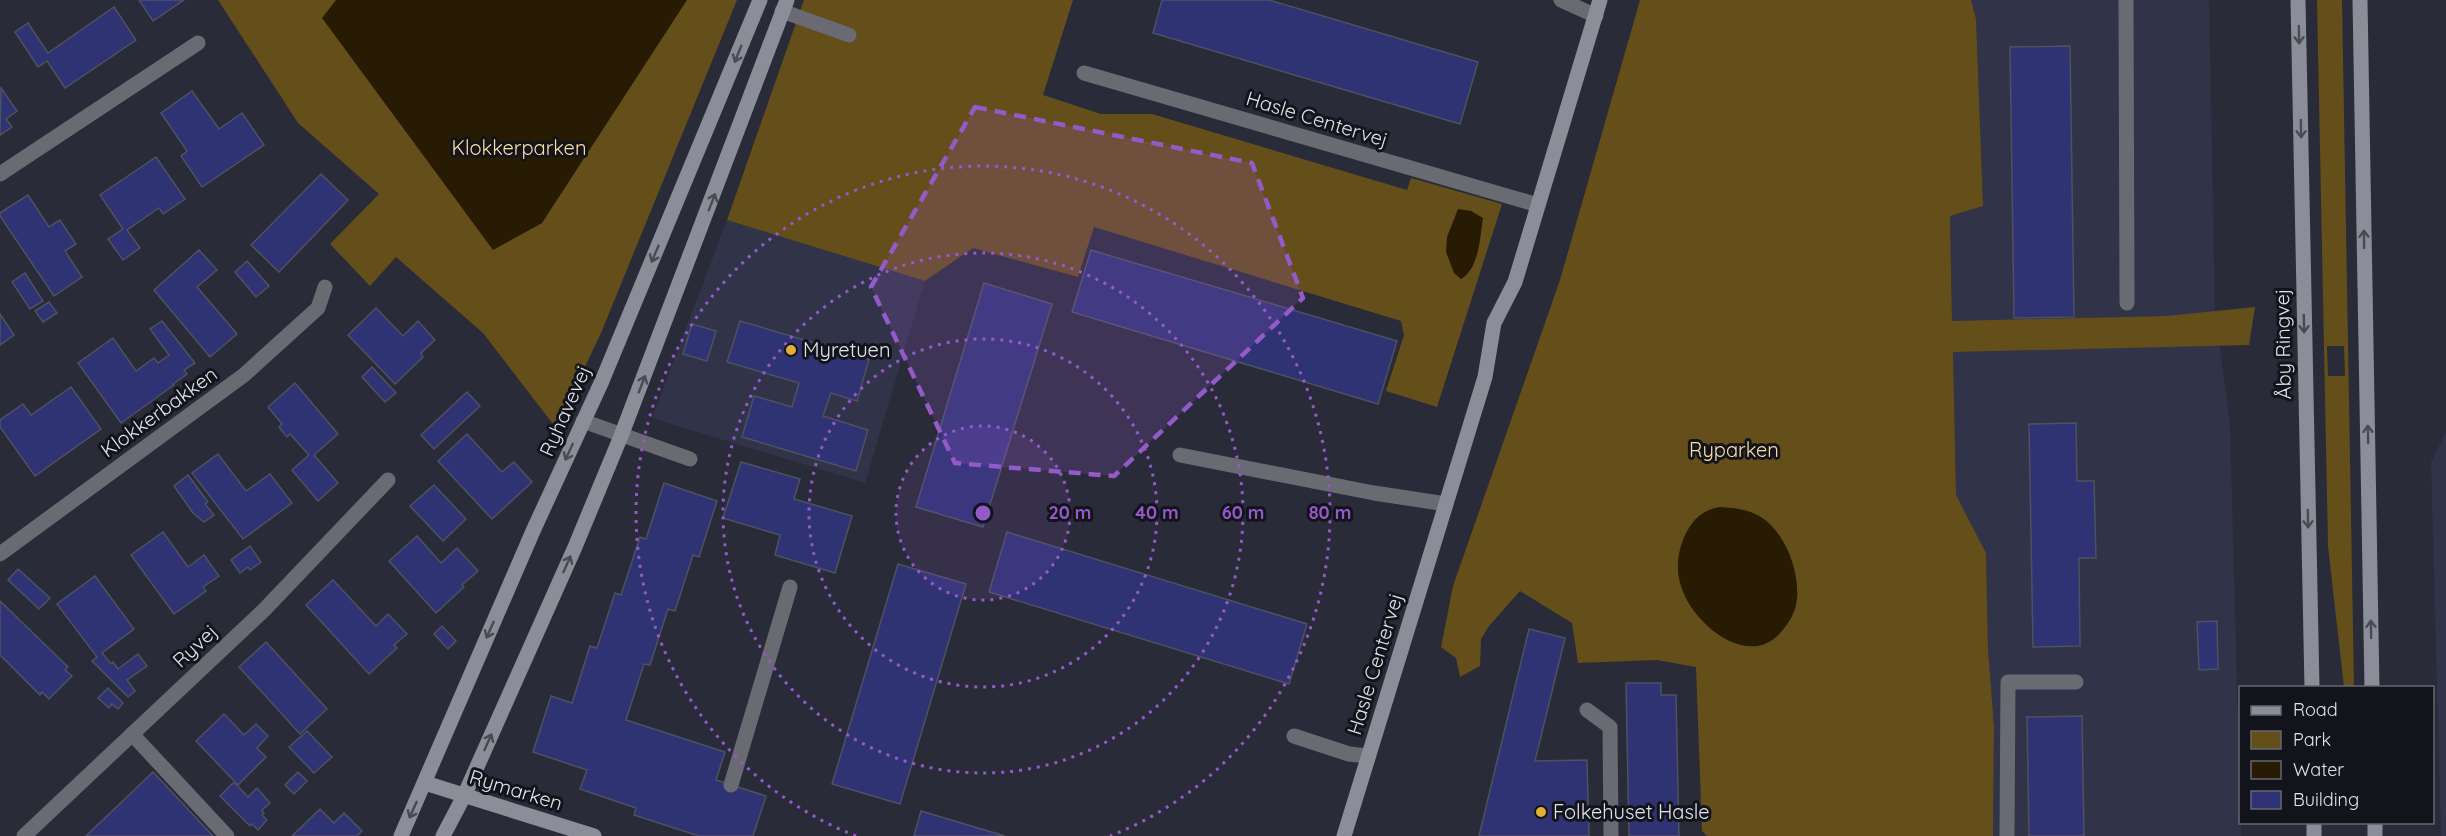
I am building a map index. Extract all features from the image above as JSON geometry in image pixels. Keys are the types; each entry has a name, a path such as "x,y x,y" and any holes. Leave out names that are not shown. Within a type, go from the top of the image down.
{"street":[{"name":"Ryhavevej","path":"401,836 677,203 760,0"},
{"path":"1561,0 1596,16"},
{"name":"Hasle Centervej","path":"1344,836 1485,377 1494,323 1515,282 1600,0"},
{"path":"2126,0 2127,303"},
{"name":"Åby Ringvej","path":"2298,0 2312,686"},
{"path":"2360,0 2372,686"},
{"path":"442,836 464,796 575,547 621,436 785,6 849,35"},
{"path":"0,174 198,43"},
{"name":"Hasle Centervej","path":"1084,73 1538,205"},
{"name":"Klokkerbakken","path":"0,554 244,375 318,308 325,287"},
{"path":"583,421 690,459"},
{"path":"1180,455 1374,493 1446,504"},
{"name":"Ryvej","path":"24,836 264,610 388,480"},
{"path":"731,785 790,586"},
{"path":"2007,836 2008,682 2076,682"},
{"path":"1587,710 1610,727 1611,836"},
{"path":"132,734 227,836"},
{"path":"1294,736 1349,754 1368,756"},
{"name":"Rymarken","path":"425,783 594,836"}],"highlighted area":[{"path":"975,107 1252,163 1303,298 1114,476 955,463 871,287"}],"shaded area":[{"path":"1971,0 2209,0 2215,309 2230,425 2241,836 1993,836 1994,727 1988,649 1986,553 1956,495 1950,216 1983,206 1976,19"},
{"name":"Myretuen","path":"727,220 925,281 865,483 652,418"},
{"path":"2446,432 2446,836 2441,836 2431,462"}],"green space":[{"name":"Klokkerparken","path":"218,0 737,0 601,333 556,428 483,333 396,257 370,286 330,244 379,194 298,123"},
{"path":"804,0 1073,0 1043,95 1101,114 1152,114 1407,190 1411,178 1502,204 1437,407 1386,391 1404,335 1401,321 1094,227 1078,277 973,248 925,281 727,220"},
{"name":"Ryparken","path":"1640,0 1971,0 1976,19 1983,206 1950,216 1952,321 2167,316 2255,307 2249,345 1953,352 1956,495 1986,553 1988,649 1994,727 1993,836 1707,836 1702,831 1696,667 1657,660 1578,663 1572,623 1520,591 1489,626 1481,639 1480,666 1460,677 1456,658 1441,647 1453,586 1560,280"},
{"path":"2317,0 2342,0 2354,686 2344,686 2328,546","holes":["2327,346 2344,346 2345,376 2328,376"]}],"water":[{"path":"336,0 687,0 542,223 493,250 322,18"},
{"path":"1458,209 1471,211 1483,218 1475,260 1472,268 1461,279 1454,273 1446,252 1447,237"},
{"path":"1720,507 1745,510 1759,516 1777,532 1790,555 1797,581 1795,609 1784,629 1768,643 1753,646 1737,644 1722,637 1696,614 1681,586 1678,559 1686,533 1700,516"}],"building":[{"path":"139,0 184,0 153,21"},
{"path":"1162,0 1269,0 1478,62 1460,124 1153,33"},
{"path":"114,7 136,40 65,88 47,61 38,67 15,32 28,23 48,53"},
{"path":"2070,46 2074,317 2014,318 2010,47"},
{"path":"1,88 17,111 6,119 12,127 0,135"},
{"path":"192,91 219,129 242,113 264,145 202,187 181,156 187,151 161,113"},
{"path":"156,157 185,199 163,214 159,208 127,230 140,248 123,260 108,239 123,229 100,195"},
{"path":"321,174 348,200 279,272 251,245"},
{"path":"28,195 49,227 60,220 76,244 65,251 82,277 54,296 0,216 0,213"},
{"path":"199,250 217,270 197,287 237,334 210,357 154,290"},
{"path":"1091,250 1397,341 1378,404 1072,312"},
{"path":"247,261 269,286 256,297 235,272"},
{"path":"25,273 43,301 30,309 12,282"},
{"path":"984,283 1052,304 983,527 916,507"},
{"path":"49,302 57,313 43,322 35,311"},
{"path":"376,308 403,336 418,321 435,340 421,353 423,357 395,384 348,335"},
{"path":"0,314 14,335 0,345"},
{"path":"162,321 195,363 184,370 187,374 174,385 121,423 78,363 113,338 136,371 154,358 158,363 169,355 150,329"},
{"path":"740,321 869,359 857,401 831,393 823,416 868,430 856,471 742,437 754,396 792,407 799,383 727,362"},
{"path":"692,324 716,331 707,361 683,354"},
{"path":"372,367 396,393 385,402 362,377"},
{"path":"295,383 338,434 314,455 338,483 318,501 292,470 309,455 290,434 287,437 279,427 282,424 268,407"},
{"path":"71,387 101,429 35,476 0,427 0,420 23,404 31,415"},
{"path":"467,392 480,406 434,449 421,435"},
{"path":"2076,423 2077,481 2094,481 2096,558 2079,558 2080,646 2033,647 2029,424"},
{"path":"467,434 502,472 514,462 532,482 492,519 438,461"},
{"path":"218,454 246,491 270,474 292,503 243,539 192,473"},
{"path":"741,462 800,479 794,499 852,516 835,573 775,555 780,535 723,518"},
{"path":"188,475 208,502 205,504 214,515 204,522 193,513 174,486"},
{"path":"664,483 717,501 699,557 693,555 675,611 668,609 650,665 644,664 626,720 725,752 716,780 766,796 753,836 699,836 634,815 636,808 580,789 587,770 533,752 551,696 572,703 590,646 597,648 615,593 621,595 640,537 646,539"},
{"path":"434,485 466,519 443,541 410,506"},
{"path":"163,532 188,567 204,555 219,576 203,587 206,591 174,614 131,555"},
{"path":"1007,532 1307,624 1289,684 989,592"},
{"path":"417,536 441,563 457,548 478,571 436,613 389,561"},
{"path":"250,546 261,562 250,570 248,567 240,573 231,560"},
{"path":"898,564 966,584 900,804 832,784"},
{"path":"18,569 50,598 39,609 8,580"},
{"path":"95,576 134,629 102,653 118,669 138,654 147,666 127,680 135,691 128,697 92,661 97,657 57,604"},
{"path":"333,580 376,626 388,614 407,634 394,645 397,648 369,674 306,605"},
{"path":"0,601 68,667 65,670 72,676 49,699 42,692 40,695 0,655"},
{"path":"2217,621 2218,669 2199,670 2197,622"},
{"path":"442,626 456,641 448,649 434,634"},
{"path":"1529,629 1565,638 1535,761 1587,760 1589,836 1479,836"},
{"path":"266,642 327,709 300,734 239,667"},
{"path":"1626,683 1661,683 1661,695 1676,695 1679,836 1629,836"},
{"path":"108,688 123,703 118,709 112,704 109,708 98,698"},
{"path":"224,714 244,735 256,724 268,736 257,748 266,757 238,785 196,741"},
{"path":"2082,716 2084,836 2029,836 2027,717"},
{"path":"307,731 332,757 314,773 289,747"},
{"path":"153,772 213,836 86,836"},
{"path":"298,772 307,781 294,794 285,785"},
{"path":"234,782 248,797 257,788 270,803 262,810 264,813 262,815 267,820 258,830 252,824 250,826 220,796"},
{"path":"320,809 334,823 344,813 362,831 357,836 292,836"},
{"path":"921,811 1005,836 914,836"}],"place":[{"name":"Myretuen","path":"791,350"},
{"name":"Folkehuset Hasle","path":"1541,812"}]}
